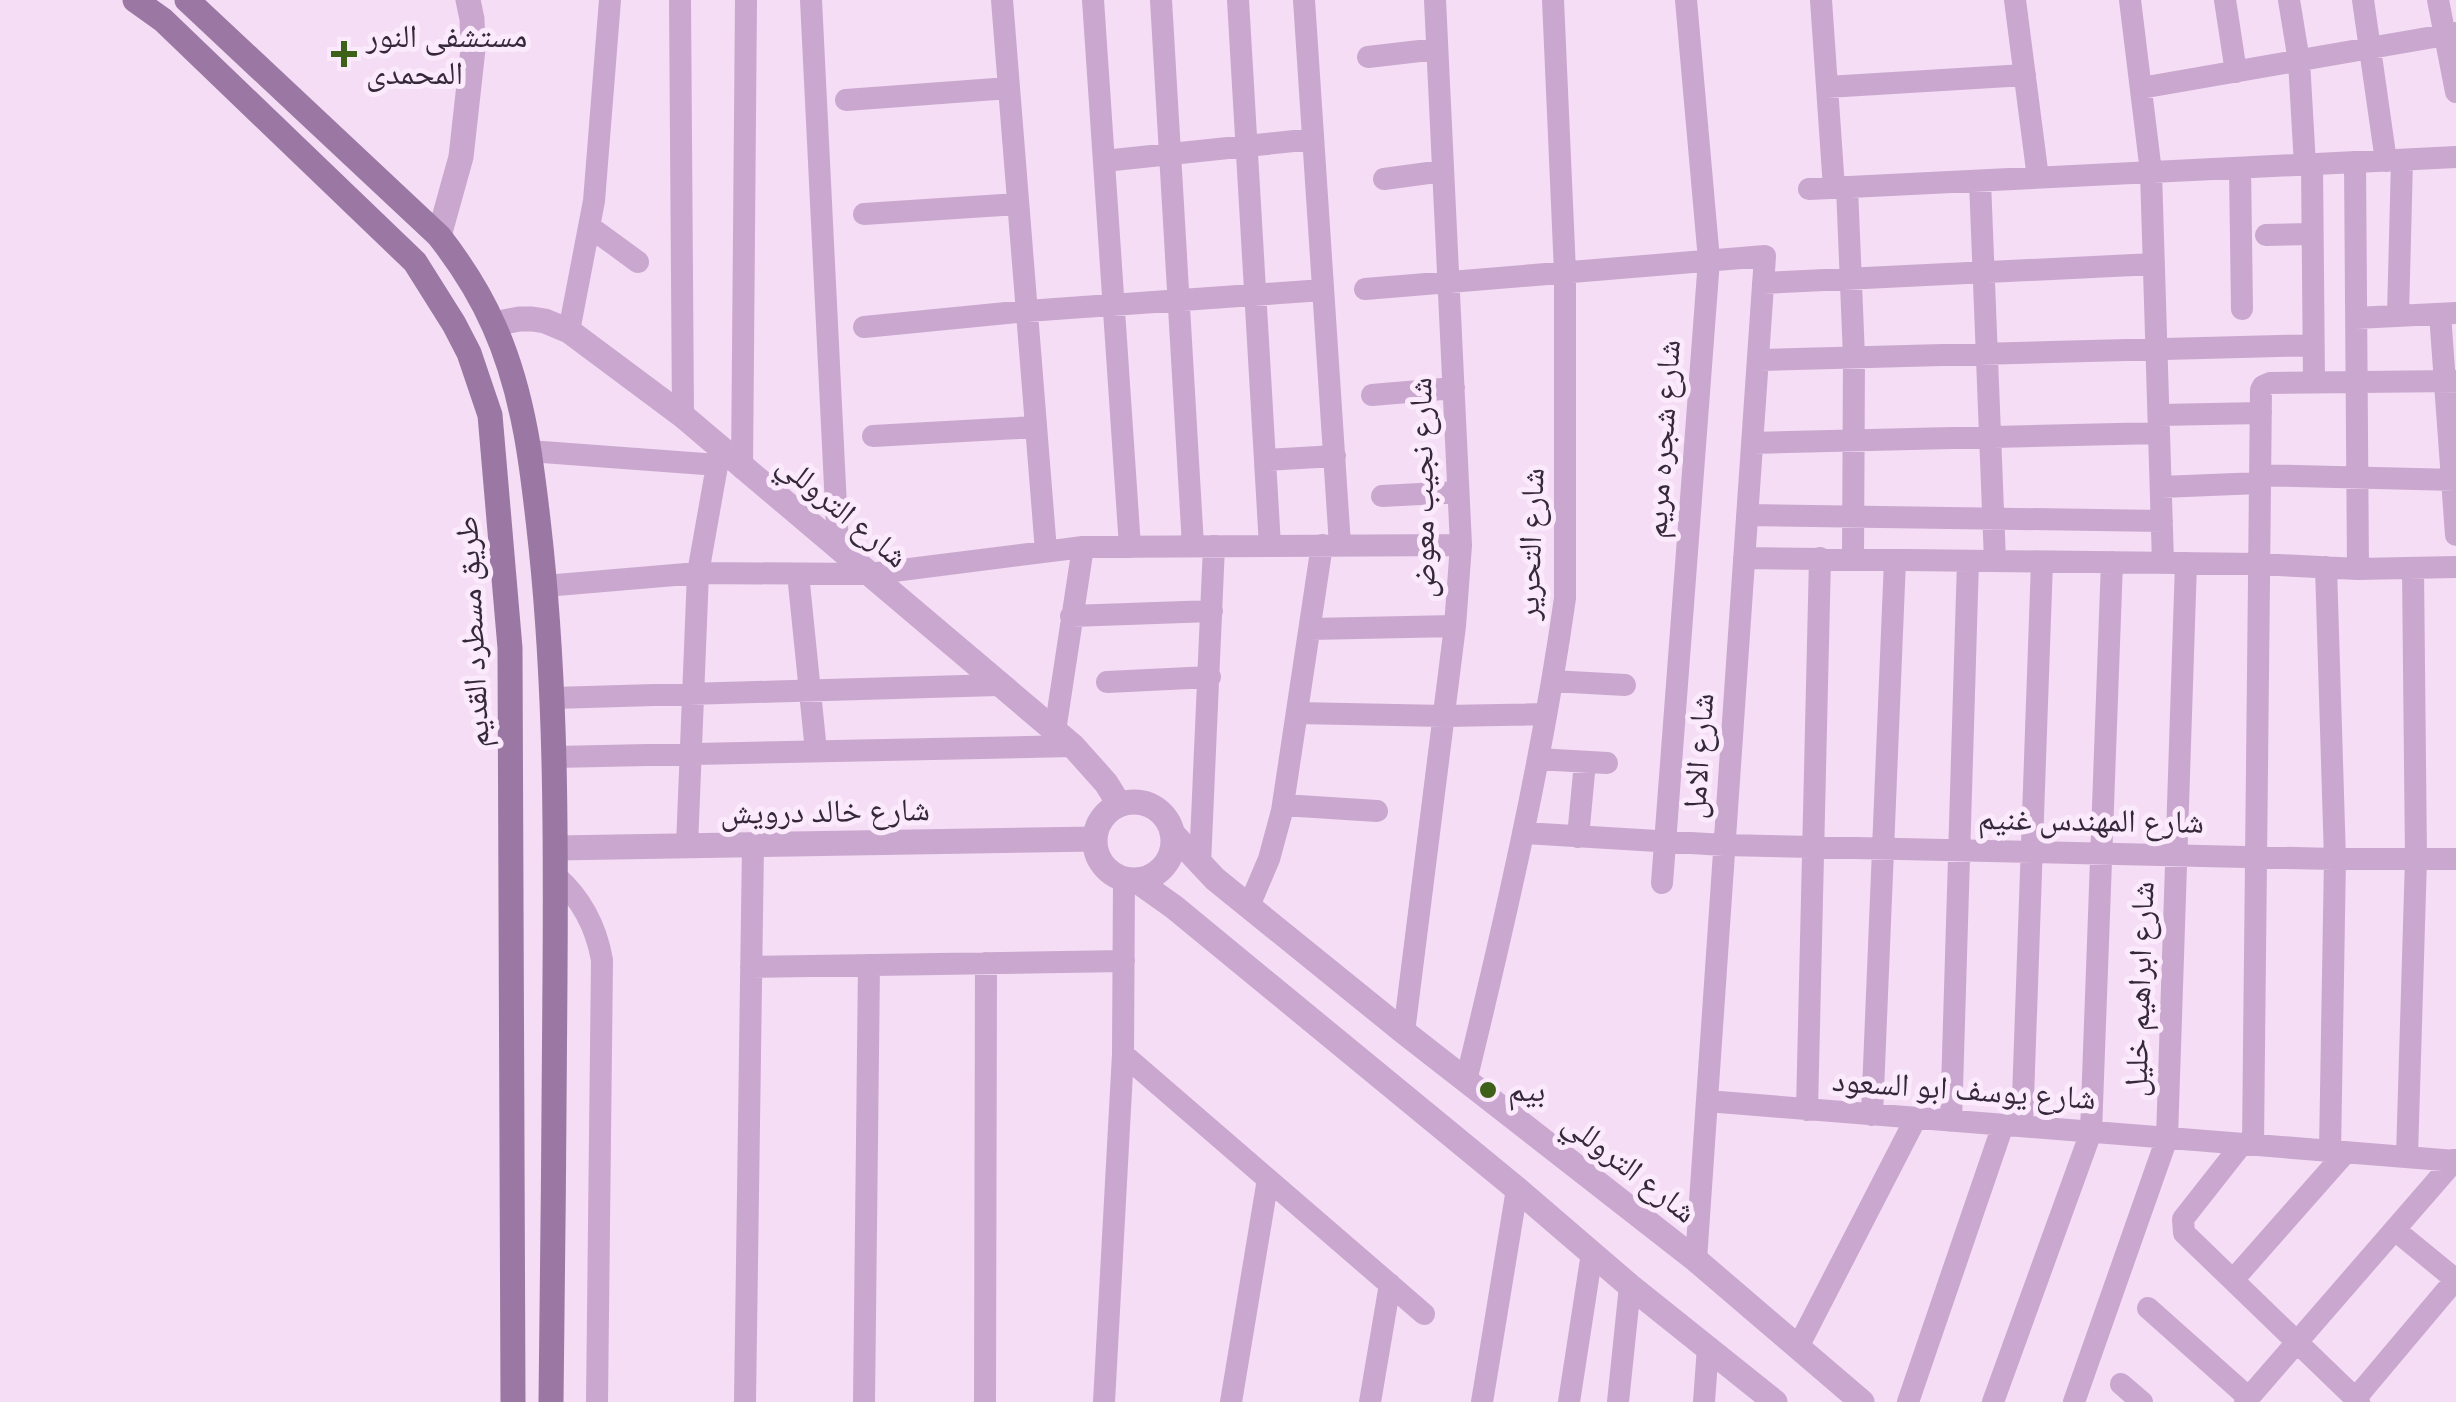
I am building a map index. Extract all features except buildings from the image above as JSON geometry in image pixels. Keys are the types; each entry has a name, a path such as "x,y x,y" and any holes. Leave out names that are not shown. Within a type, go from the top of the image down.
{"main road":[{"name":"طريق مسطرد القديم","path":"135,0 163,20 415,262 454,324 490,416 510,648 513,1402"},
{"path":"186,0 439,236 494,324 514,381 529,450 553,698 556,876 551,1402"}],"street":[{"path":"439,236 462,157 473,49 468,0"},
{"path":"569,331 590,228 610,0"},
{"path":"680,0 682,416"},
{"path":"688,846 698,573 727,461 746,0"},
{"path":"811,0 838,547"},
{"path":"1002,0 1046,552"},
{"path":"1093,0 1130,546"},
{"path":"1161,0 1179,300 1212,611 1200,864"},
{"path":"1238,0 1270,546"},
{"path":"1249,906 1277,835 1310,628 1331,545 1334,456 1304,0"},
{"name":"شارع نجيب معوض","path":"1404,1032 1455,626 1461,544 1434,0"},
{"name":"شارع التحرير","path":"1466,1081 1513,887 1565,598 1565,272 1553,0"},
{"name":"شارع شجره مريم","path":"1662,883 1708,260 1686,0"},
{"path":"1821,0 1827,86 1852,278 1852,558"},
{"path":"2014,0 2038,178"},
{"name":"شارع ابراهيم خليل","path":"2074,1402 2167,1138 2176,854 2175,563 2162,520 2151,172 2130,0"},
{"path":"2225,0 2236,72"},
{"path":"2290,0 2308,165 2314,382"},
{"path":"2364,0 2394,160 2398,316"},
{"path":"2438,0 2451,34 2456,92"},
{"path":"2141,88 2451,34"},
{"path":"1368,57 1437,48"},
{"path":"1827,86 2024,75"},
{"path":"846,100 1009,88"},
{"path":"1104,161 1313,138"},
{"path":"1809,189 2456,157"},
{"path":"2355,162 2358,569"},
{"path":"2240,168 2242,309"},
{"path":"1384,179 1444,171"},
{"path":"1980,181 1994,561"},
{"path":"864,214 1018,204"},
{"path":"590,228 638,262"},
{"path":"2266,236 2312,234"},
{"name":"شارع الامل","path":"1696,1260 1764,256 1708,260"},
{"path":"1365,288 1708,260"},
{"path":"1763,282 2154,264"},
{"path":"864,327 1323,290"},
{"path":"2356,318 2448,313 2456,535"},
{"name":"شارع التروللي","path":"494,324 532,319 569,331 682,416 727,461 838,547 1064,739 1106,783 1119,804"},
{"path":"1758,360 2314,345"},
{"path":"2396,1230 2456,1280 2357,1400 2188,1239 2182,1226 2247,1144 2256,856 2262,386 2450,381"},
{"path":"1372,395 1454,388"},
{"path":"1752,443 1990,438 2159,424 2261,401"},
{"path":"872,436 1036,428"},
{"path":"529,450 727,461"},
{"path":"1265,460 1334,456"},
{"path":"2161,487 2358,476 2454,480"},
{"path":"1382,496 1458,492"},
{"path":"1747,515 2162,520"},
{"path":"545,586 698,573 870,574 1083,547 1461,544"},
{"path":"555,758 1064,739 1071,616 1083,547"},
{"path":"1744,558 2259,564 2358,569 2456,567"},
{"path":"1807,1110 1820,558"},
{"path":"1872,1114 1895,560"},
{"path":"1952,1121 1968,561"},
{"path":"1908,1402 2012,1126 2032,851 2042,562"},
{"path":"1993,1402 2091,1132 2112,562"},
{"path":"2232,1280 2338,1151 2335,859 2326,568"},
{"path":"2407,1156 2416,858 2413,569"},
{"path":"798,574 816,751"},
{"path":"1071,616 1212,611"},
{"path":"1310,628 1455,626"},
{"path":"1107,682 1210,677"},
{"path":"1552,681 1624,685"},
{"path":"553,698 998,684"},
{"path":"1297,713 1546,714"},
{"path":"1538,758 1596,762 1578,836"},
{"path":"1130,879 1147,878 1165,865 1173,844 1172,832 1161,813 1142,802 1119,804 1102,818 1095,839 1097,852 1112,874 1130,879 1174,907 1775,1402"},
{"path":"1283,805 1377,812"},
{"name":"شارع التروللي","path":"1172,832 1200,864 1249,906 1696,1260 1862,1402"},
{"name":"شارع المهندس غنيم","path":"1524,833 1724,846 2456,859"},
{"name":"شارع خالد درويش","path":"556,848 1095,839"},
{"path":"746,1402 754,845"},
{"path":"556,876 570,888 588,915 602,960 597,1402"},
{"path":"1104,1402 1130,879"},
{"path":"751,968 1124,961"},
{"path":"985,1402 986,963"},
{"path":"864,1402 869,966"},
{"path":"1123,1054 1424,1314"},
{"name":"شارع يوسف ابو السعود","path":"1707,1102 2456,1160"},
{"path":"1798,1347 1916,1118"},
{"path":"2148,1308 2247,1400 2456,1160"},
{"path":"1232,1402 1268,1179"},
{"path":"1482,1402 1517,1189"},
{"path":"1569,1402 1592,1253"},
{"path":"1370,1402 1390,1284"},
{"path":"1618,1402 1630,1286"},
{"path":"1704,1402 1708,1348"},
{"path":"2121,1384 2142,1402"}],"place":[{"name":"مستشفى النور المحمدى","path":"344,54"},
{"name":"بيم","path":"1488,1090"}]}
